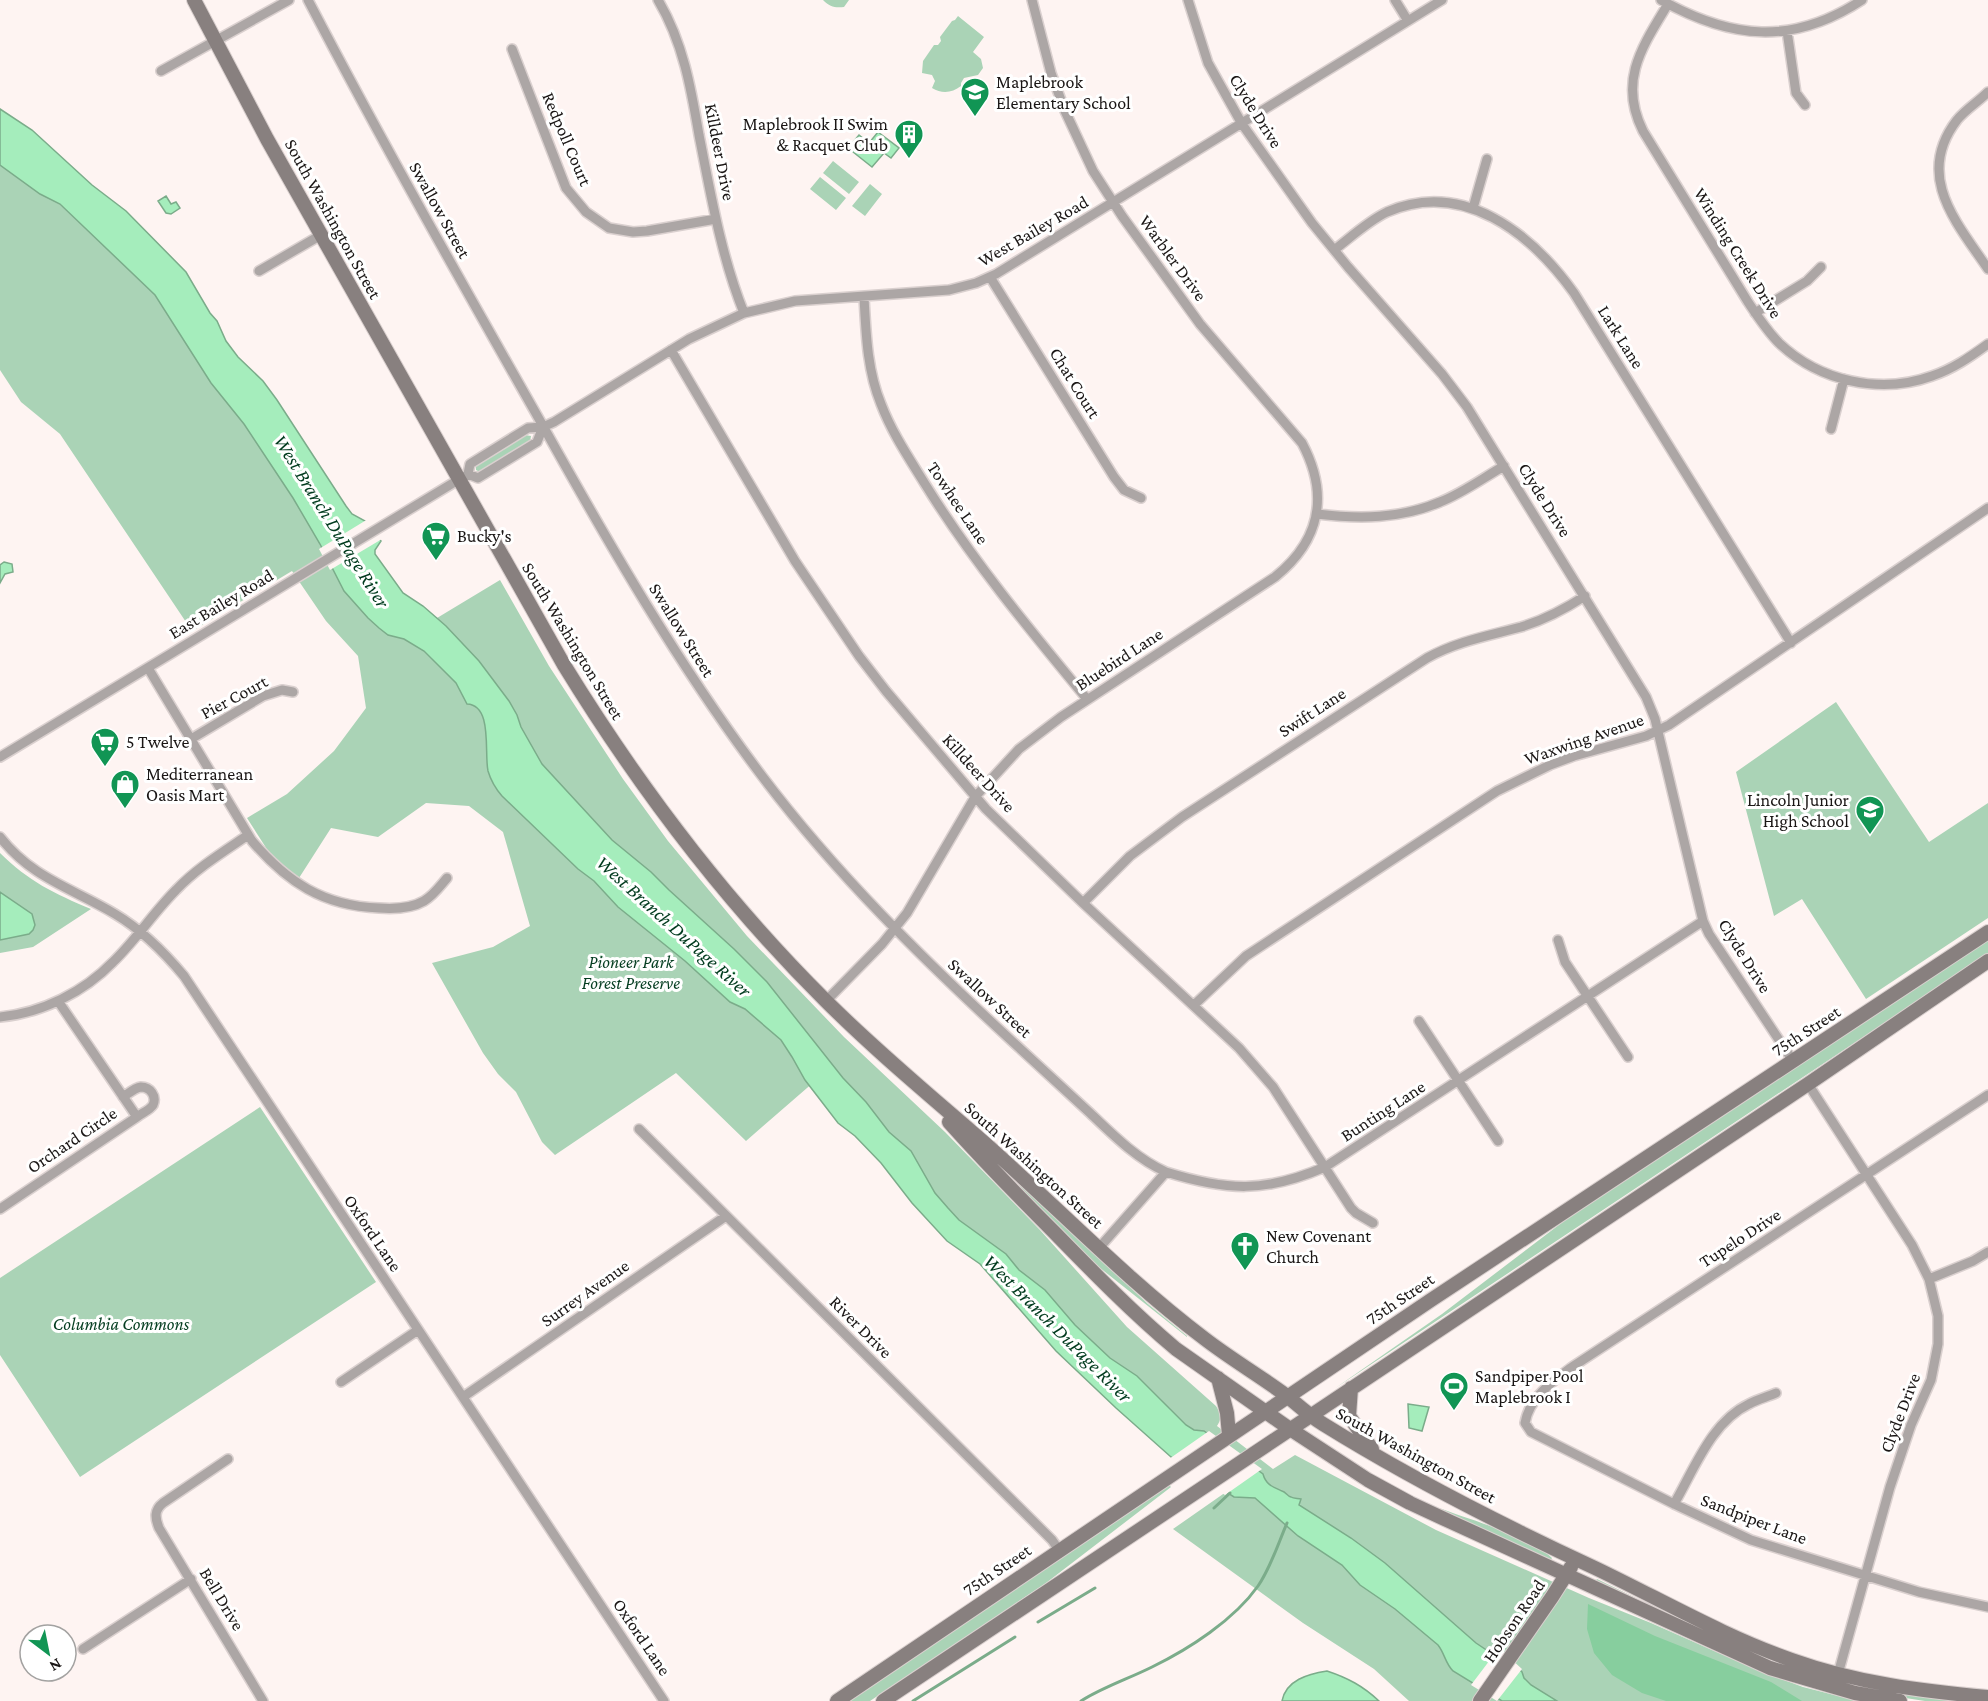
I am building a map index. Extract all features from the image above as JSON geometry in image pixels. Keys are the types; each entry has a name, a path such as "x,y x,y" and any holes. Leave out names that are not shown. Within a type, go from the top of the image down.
{"main road":[{"name":"South Washington Street","path":"194,0 321,235 464,477 564,665 630,767 716,881 826,1001 914,1084 986,1144 1099,1248 1204,1339 1310,1415 1376,1456 1416,1479 1575,1560 1791,1660 1875,1683 1988,1697"},
{"name":"75th Street","path":"837,1701 1286,1396 1988,932"},
{"path":"883,1701 1808,1084 1988,961"},
{"name":"South Washington Street","path":"914,1084 977,1154 1120,1299 1176,1349 1290,1429 1368,1480 1410,1503 1770,1668 1855,1693 1900,1701"},
{"path":"1218,1378 1227,1413 1229,1435"},
{"path":"1351,1388 1349,1416 1376,1456"},
{"name":"Hobson Road","path":"1482,1698 1575,1560"}],"street":[{"path":"161,71 290,0"},
{"name":"Swallow Street","path":"308,0 382,141 543,427 662,630 720,719 807,832 894,929 953,987 1114,1136 1166,1172"},
{"name":"Warbler Drive","path":"1032,0 1051,73 1085,156 1114,203 1200,324 1302,443 1316,477 1317,514"},
{"name":"Clyde Drive","path":"1188,0 1208,63 1242,124 1312,223 1443,375 1467,407 1646,697 1658,731 1703,921 1793,1061"},
{"path":"1395,0 1408,21"},
{"name":"West Bailey Road","path":"543,427 537,442 478,478 464,477 472,462 528,428 543,427 554,422 689,339 744,313 795,301 949,290 962,288 990,277 1442,0"},
{"path":"1664,2 1704,22 1725,28 1758,32 1787,31 1826,20 1862,0"},
{"name":"Killdeer Drive","path":"662,1 688,75 716,219 728,267 744,313"},
{"name":"Winding Creek Drive","path":"1664,2 1633,72 1635,113 1643,131 1755,313 1778,342 1793,355 1819,371 1844,379 1878,385 1922,380 1948,370 1988,344"},
{"path":"1787,31 1796,93 1805,105"},
{"name":"Redpoll Court","path":"512,49 566,188 586,212 609,228 633,232 716,219"},
{"path":"1988,92 1968,108 1953,126 1942,152 1940,176 1943,197 1949,211 1988,269"},
{"path":"1473,208 1487,159"},
{"name":"Lark Lane","path":"1334,250 1384,213 1406,206 1436,201 1473,208 1498,220 1524,239 1540,253 1569,286 1791,643"},
{"path":"259,271 321,235"},
{"path":"1755,313 1807,281 1821,267"},
{"name":"Chat Court","path":"990,277 1114,477 1124,490 1141,498"},
{"name":"Towhee Lane","path":"864,297 868,357 872,376 880,403 900,444 936,503 984,570 1087,699"},
{"name":"Killdeer Drive","path":"672,350 780,535 822,602 886,691 975,797 1083,903 1239,1048 1266,1078 1325,1167"},
{"path":"1832,429 1844,379"},
{"path":"1317,514 1368,517 1408,513 1442,501 1504,466"},
{"name":"East Bailey Road","path":"0,757 464,477"},
{"name":"Waxwing Avenue","path":"1194,1005 1246,956 1497,791 1558,762 1646,736 1676,721 1988,508"},
{"name":"Bluebird Lane","path":"826,1001 882,944 907,913 975,797 1019,749 1087,699 1284,569 1302,549 1312,532 1317,514"},
{"name":"Swift Lane","path":"1083,903 1130,856 1166,828 1419,663 1458,643 1543,619 1585,596"},
{"path":"148,668 249,835 272,864 292,880 316,894 355,906 387,908 420,903 432,895 447,878"},
{"name":"Pier Court","path":"191,739 263,696 282,690 293,692"},
{"path":"0,1017 58,1000 81,988 123,952 162,904 195,872 249,835"},
{"name":"Oxford Lane","path":"0,837 15,854 39,874 116,915 139,931 164,952 184,976 664,1701"},
{"name":"Bunting Lane","path":"1166,1172 1218,1186 1251,1187 1287,1180 1325,1167 1459,1082 1703,921"},
{"path":"1558,940 1565,962 1628,1057"},
{"name":"Orchard Circle","path":"0,1209 137,1117 58,1000"},
{"path":"1419,1021 1498,1141"},
{"name":"Clyde Drive","path":"1808,1084 1912,1245 1929,1279 1938,1316 1938,1344 1931,1380 1911,1425 1890,1487 1838,1674"},
{"path":"123,1097 141,1087 147,1088 153,1094 152,1106 137,1117"},
{"name":"Tupelo Drive","path":"1525,1423 1529,1409 1541,1393 1572,1367 1988,1095"},
{"name":"River Drive","path":"639,1129 1029,1516 1059,1550"},
{"path":"1325,1167 1356,1213 1373,1223"},
{"path":"1099,1248 1166,1172"},
{"name":"Surrey Avenue","path":"463,1397 726,1216"},
{"path":"1929,1279 1973,1261 1988,1252"},
{"path":"341,1382 418,1330"},
{"path":"1674,1504 1696,1462 1721,1427 1749,1404 1776,1393"},
{"name":"Sandpiper Lane","path":"1525,1423 1531,1432 1751,1540 1919,1592 1988,1607"},
{"name":"Bell Drive","path":"228,1459 163,1503 156,1512 159,1528 263,1701"},
{"path":"83,1649 191,1579"}],"green space":[{"path":"823,0 849,0 844,7 838,7 830,6"},
{"path":"958,16 984,37 973,52 981,59 983,68 978,75 964,78 958,88 947,92 939,91 932,88 935,81 932,75 922,73 923,61 934,45 938,45 941,41 940,37"},
{"name":"Pioneer Park Forest Preserve","path":"0,136 113,225 392,616 437,618 500,580 549,666 623,779 668,841 747,936 844,1037 945,1132 1040,1230 1127,1327 1216,1406 1220,1416 1217,1426 1273,1469 1295,1455 1436,1530 1589,1598 1755,1669 1803,1687 1858,1701 1409,1701 1374,1669 1303,1623 1173,1529 1226,1492 954,1231 822,1075 746,1141 676,1073 555,1155 542,1142 516,1092 498,1074 483,1053 432,963 493,947 530,926 503,832 469,806 426,803 378,837 331,828 299,878 270,854 247,818 287,794 334,751 366,708 358,656 326,621 292,571 192,631 60,434 21,402 0,370"},
{"path":"833,161 859,182 849,194 823,173"},
{"path":"820,177 846,198 836,210 810,189"},
{"path":"870,184 882,194 865,216 852,206"},
{"path":"525,435 531,436 530,442 480,472 476,470 476,466"},
{"name":"Lincoln Junior High School","path":"1836,702 1929,842 1988,803 1988,918 1866,999 1802,899 1774,916 1736,772"},
{"path":"0,853 42,886 91,909 33,947 0,953"},
{"path":"1988,939 1988,954 1334,1389 1442,1314 1564,1221"},
{"name":"Columbia Commons","path":"260,1107 376,1282 80,1477 0,1355 0,1278"},
{"path":"1010,1175 1148,1304 1187,1337 1085,1256 1008,1178"},
{"path":"1169,1485 1171,1487 1046,1583 870,1701 848,1701"},
{"path":"1439,1508 1515,1536 1543,1550 1552,1558 1550,1561"},
{"path":"1597,1579 1691,1625 1595,1582"},
{"path":"1725,1641 1790,1667 1858,1687 1981,1701 1925,1701 1873,1693 1782,1667"}],"shaded area":[{"path":"1588,1604 1655,1636 1771,1682 1802,1701 1666,1701 1642,1693 1612,1675 1594,1653 1587,1629"}],"water":[{"name":"West Branch DuPage River","path":"0,109 32,130 92,185 126,211 186,272 217,321 226,341 238,357 263,381 277,400 352,514 367,522 381,541 375,554 403,593 423,606 446,626 479,661 509,701 542,764 612,840 651,872 767,982 889,1132 911,1151 935,1193 959,1220 1006,1254 1019,1270 1045,1290 1075,1325 1110,1358 1137,1376 1186,1425 1194,1430 1204,1431 1263,1474 1270,1485 1293,1498 1301,1499 1299,1505 1385,1563 1476,1643 1488,1651 1496,1650 1522,1672 1531,1685 1557,1701 1502,1701 1453,1671 1438,1645 1395,1609 1360,1585 1342,1565 1298,1536 1255,1498 1234,1497 1171,1457 1056,1351 980,1264 947,1241 912,1203 881,1163 855,1136 838,1123 805,1080 781,1040 745,1009 730,1002 685,961 618,907 594,881 578,869 502,796 488,771 486,731 481,712 475,706 467,704 456,683 424,651 404,639 388,635 368,618 344,591 293,498 244,424 211,383 155,295 60,204 40,194 0,165"},
{"path":"878,132 899,148 891,158 884,153 872,167 848,148 859,135 869,143"},
{"path":"166,196 171,204 176,202 180,208 171,214 166,213 158,201"},
{"path":"4,562 12,564 13,572 5,574 0,583 0,565"},
{"path":"0,892 32,914 35,925 29,934 0,940"},
{"path":"1408,1404 1429,1407 1422,1431 1409,1428"},
{"path":"1327,1671 1355,1683 1379,1701 1282,1701 1288,1688 1299,1679"}],"pier":[{"path":"368,519 382,539 330,570 319,549"},
{"path":"1209,1431 1262,1469 1225,1495 1169,1459"},
{"path":"1499,1648 1522,1669 1497,1701 1471,1685"}],"waterway":[{"path":"1214,1508 1230,1493"},
{"path":"1081,1701 1166,1660 1224,1622 1248,1599 1263,1579 1287,1523"},
{"path":"1038,1622 1095,1588"},
{"path":"913,1701 1015,1637"}],"place":[{"name":"Maplebrook Elementary School","path":"975,118"},
{"name":"Maplebrook II Swim & Racquet Club","path":"909,160"},
{"name":"Bucky's","path":"436,562"},
{"name":"5 Twelve","path":"105,768"},
{"name":"Mediterranean Oasis Mart","path":"125,810"},
{"name":"Lincoln Junior High School","path":"1870,836"},
{"name":"New Covenant Church","path":"1245,1272"},
{"name":"Sandpiper Pool Maplebrook I","path":"1454,1412"}]}
